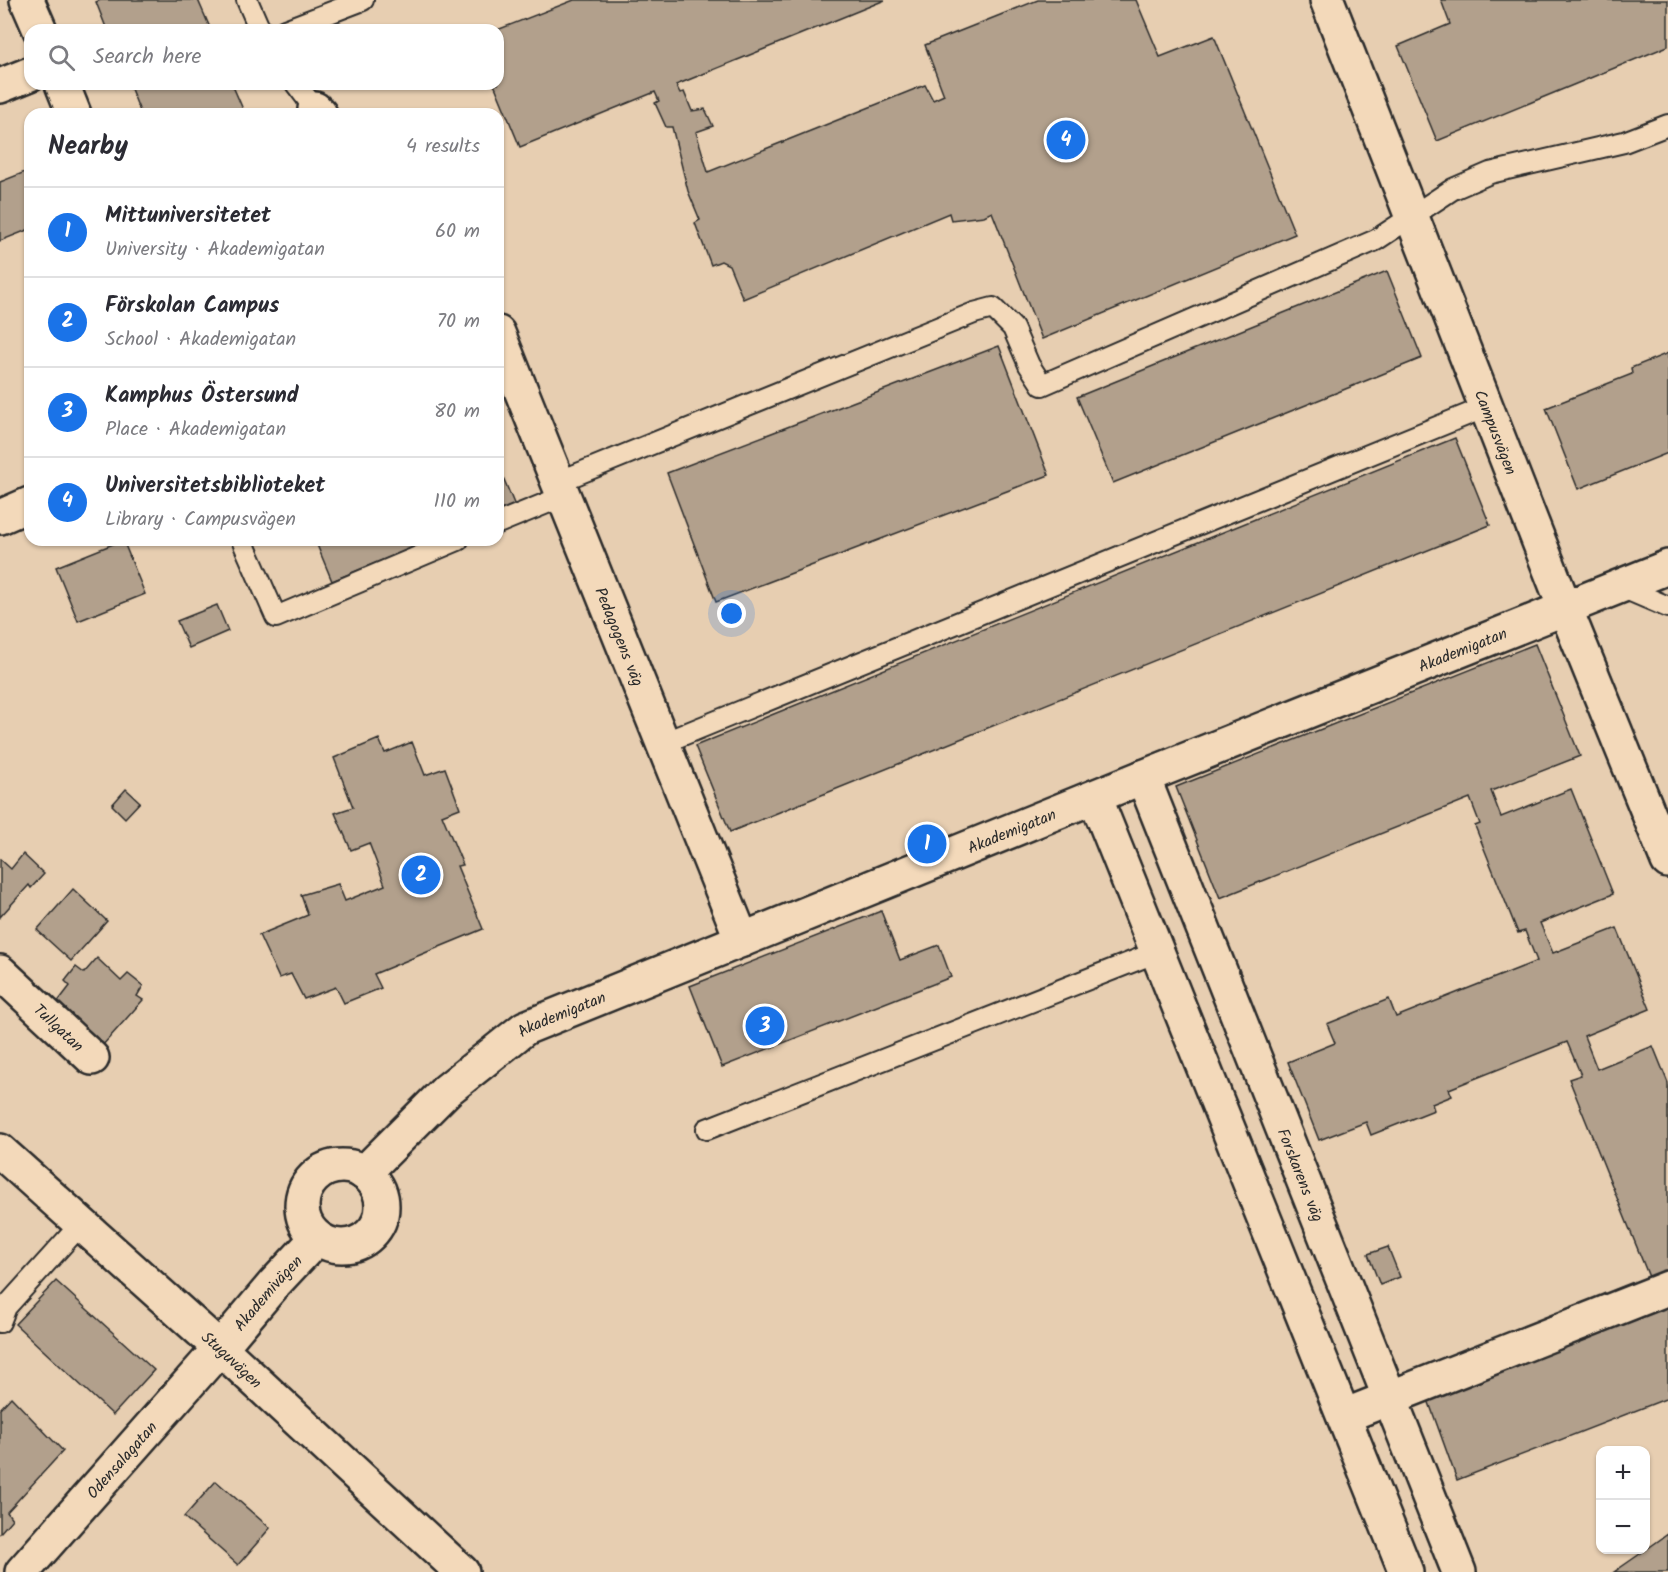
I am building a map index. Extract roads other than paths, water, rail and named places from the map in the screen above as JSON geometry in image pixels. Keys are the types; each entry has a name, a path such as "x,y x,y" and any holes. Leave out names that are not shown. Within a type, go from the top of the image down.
{"street":[{"path":"27,0 37,24"},
{"name":"Campusvägen","path":"1327,0 1413,215 1564,608 1668,861"},
{"path":"0,86 24,76"},
{"path":"64,90 72,108"},
{"name":"Pedagogens väg","path":"504,357 561,489 742,940"},
{"path":"0,517 24,507"},
{"name":"Akademigatan","path":"363,1173 447,1090 525,1029 1143,777 1668,567"},
{"name":"Forskarens väg","path":"1143,777 1391,1396 1459,1572"},
{"path":"1095,797 1406,1572"},
{"name":"Tullgatan","path":"0,972 92,1058"},
{"path":"1176,999 1225,980"},
{"name":"Stuguvägen","path":"0,1151 220,1348 462,1572"},
{"path":"337,1166 351,1167 363,1173 373,1181 382,1205 380,1217 374,1229 366,1238 348,1245 329,1244 317,1238 308,1228 302,1216 305,1189 324,1169 337,1166"},
{"name":"Akademivägen","path":"220,1348 274,1284 317,1238"},
{"path":"1344,1416 1668,1288"},
{"name":"Odensalagatan","path":"22,1572 220,1348"}],"lane":[{"path":"247,0 257,24"},
{"path":"301,24 363,0"},
{"path":"504,520 561,489 974,313 993,308 1013,328 1029,365 1042,385 1376,240 1453,189 1490,173 1624,142 1668,126"},
{"path":"663,743 1486,407"},
{"path":"245,546 276,617 444,546"},
{"path":"1619,586 1668,607"},
{"path":"707,1129 1156,952"},
{"path":"0,1322 6,1307 82,1223"}],"place":[{"name":"Universitetsbiblioteket","path":"1066,140"},
{"name":"Mittuniversitetet","path":"927,844"},
{"name":"Förskolan Campus","path":"421,875"},
{"name":"Kamphus Östersund","path":"765,1026"}]}
